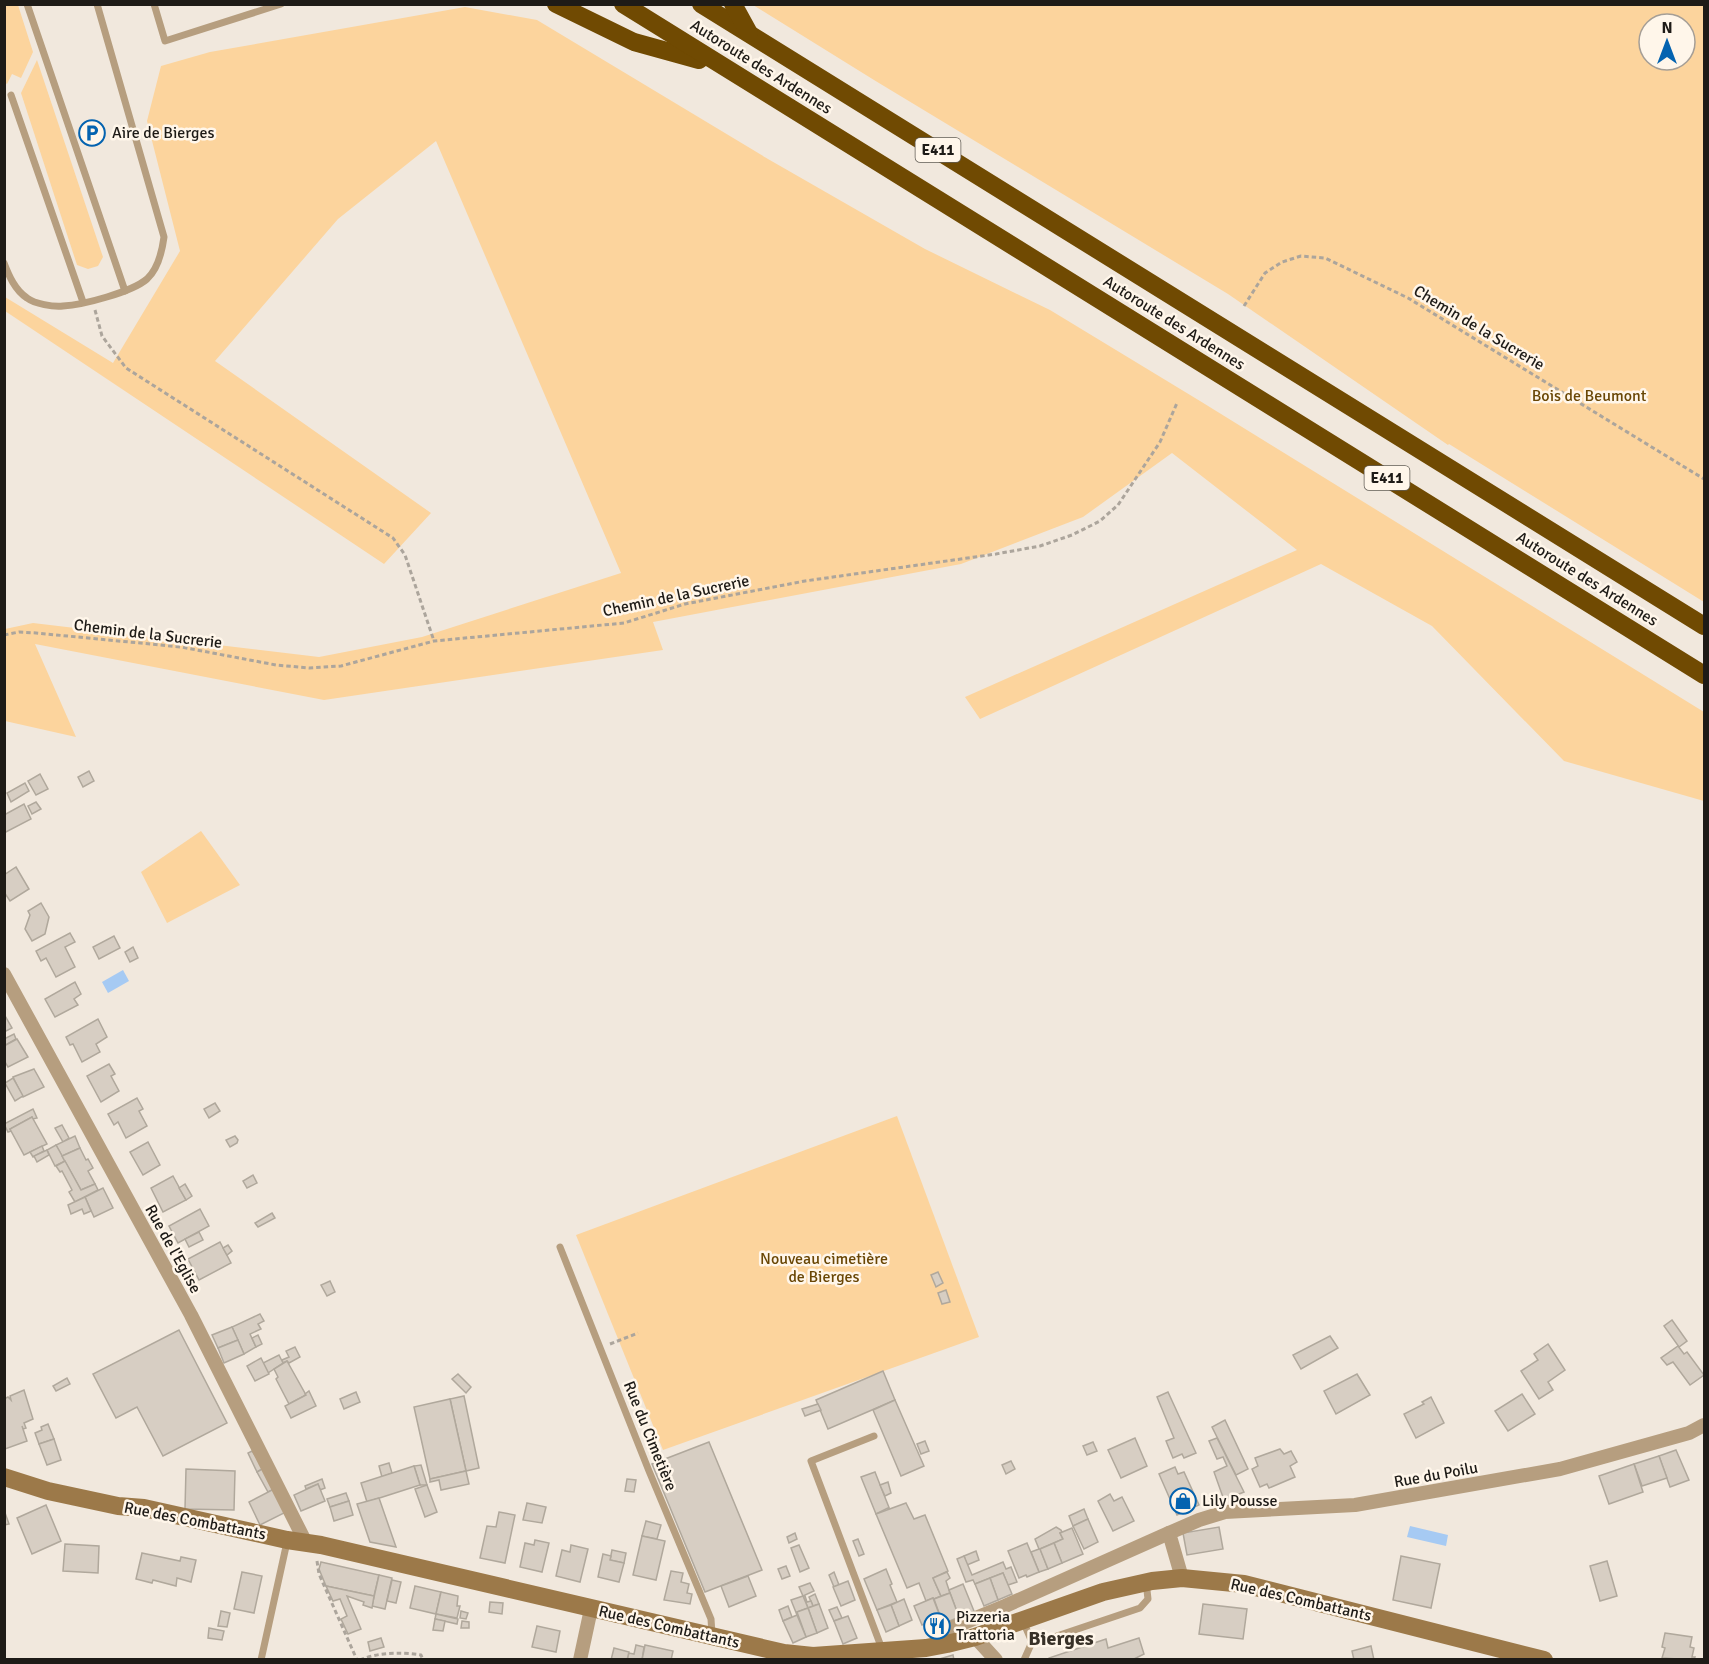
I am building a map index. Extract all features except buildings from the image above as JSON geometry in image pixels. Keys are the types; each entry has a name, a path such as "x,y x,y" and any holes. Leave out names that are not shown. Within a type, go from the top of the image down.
{"highway":[{"path":"556,4 634,42 721,66"},
{"name":"Autoroute des Ardennes","path":"623,4 1704,675"},
{"name":"Autoroute des Ardennes","path":"701,4 1704,626"},
{"path":"733,4 750,35"}],"street":[{"name":"Rue de l'Eglise","path":"4,974 191,1315 305,1543"},
{"name":"Rue du Poilu","path":"947,1644 954,1627 1199,1520 1225,1512 1355,1505 1560,1469 1689,1433 1704,1425"},
{"name":"Rue des Combattants","path":"4,1477 48,1491 118,1506 144,1508 305,1543 813,1658 947,1644 975,1637 1103,1592 1146,1582 1182,1578 1244,1584 1544,1659"},
{"path":"1169,1533 1182,1578"},
{"path":"580,1659 591,1609"},
{"path":"975,1637 996,1659"}],"lane":[{"path":"27,4 125,291"},
{"path":"4,263 9,278 27,298 46,305 62,307 125,291 148,279 162,255 164,237 97,4"},
{"path":"154,4 165,42 281,4"},
{"path":"11,95 83,302"},
{"name":"Rue du Cimetière","path":"560,1247 711,1619 711,1636"},
{"path":"874,1436 812,1461 883,1652"},
{"path":"261,1659 305,1543"},
{"path":"1032,1642 1045,1640 1140,1608 1148,1599 1146,1582"},
{"path":"1023,1621 1032,1642 1024,1659"}],"path":[{"name":"Chemin de la Sucrerie","path":"1244,306 1265,273 1282,262 1301,256 1325,258 1408,298 1704,479"},
{"path":"92,300 102,336 126,368 393,538 405,555 434,642"},
{"name":"Chemin de la Sucrerie","path":"4,635 19,632 36,633 181,647 276,665 309,668 342,666 434,642 624,622 685,604 806,580 1040,546 1072,535 1100,521 1118,505 1160,442 1177,403"},
{"path":"600,1348 638,1333"},
{"path":"305,1543 317,1564 358,1659 370,1655 401,1653 421,1656 423,1659"}],"green space":[{"path":"4,5 18,5 33,52 21,78 12,74 7,84 4,82"},
{"name":"Bois de Beumont","path":"753,5 1704,5 1704,602 1448,445 1228,294"},
{"path":"465,7 537,20 768,159 925,249 1050,310 1704,712 1704,801 1564,761 1432,626 1321,564 980,719 965,697 1297,550 1172,453 1083,517 961,564 653,622 663,650 324,700 35,644 76,737 5,721 5,629 33,623 319,657 422,637 621,573 436,141 338,219 215,361 431,513 384,564 5,311 5,297 113,363 180,251 147,121 161,66 210,52"},
{"path":"37,60 103,257 98,266 88,269 77,265 21,93"},
{"path":"201,831 240,885 167,923 141,872"},
{"name":"Nouveau cimetière de Bierges","path":"897,1116 979,1337 663,1450 576,1235"}],"water":[{"path":"123,970 129,981 108,993 102,982"},
{"path":"1410,1526 1448,1535 1446,1546 1407,1537"}],"place":[{"name":"Aire de Bierges","path":"92,133"},
{"name":"Lily Pousse","path":"1183,1501"},
{"name":"Pizzeria Trattoria","path":"937,1626"}],"district":[{"name":"Bierges","path":"1061,1638"}]}
